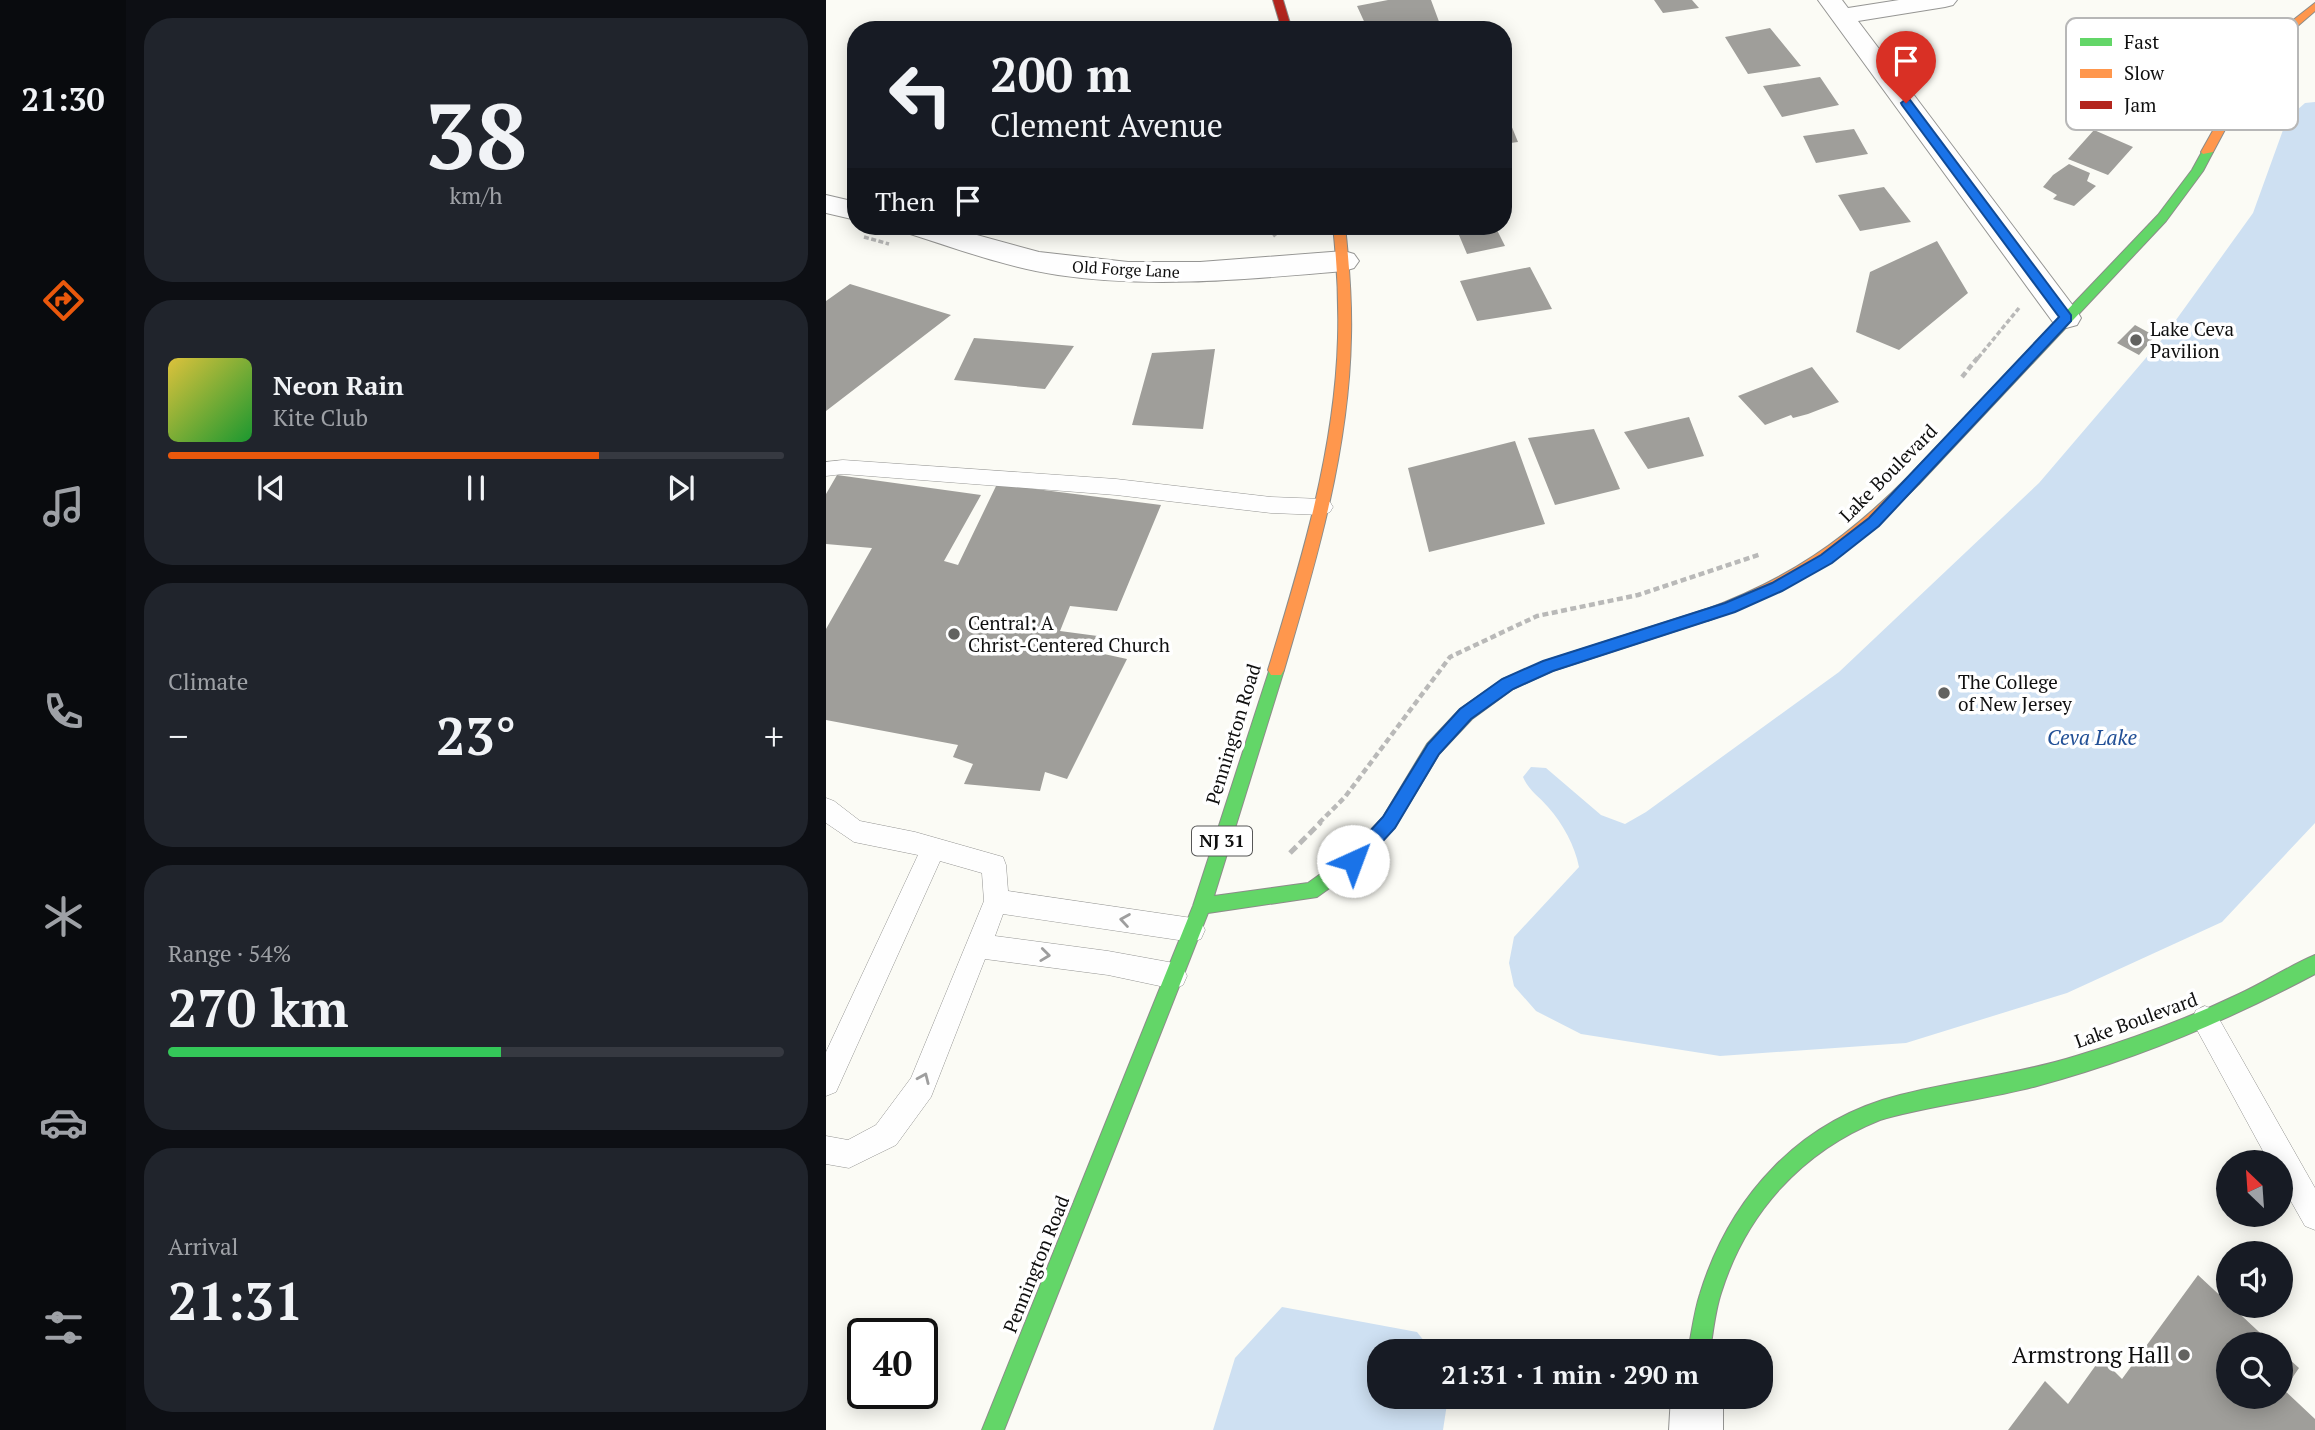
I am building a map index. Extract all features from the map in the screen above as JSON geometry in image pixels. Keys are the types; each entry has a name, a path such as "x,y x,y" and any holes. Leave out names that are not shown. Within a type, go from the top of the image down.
{"street":[{"path":"1278,0 1284,21"},
{"path":"1836,8 1945,0"},
{"name":"Lake Boulevard","path":"2298,20 2315,6"},
{"path":"1836,8 2066,318"},
{"name":"Lake Boulevard","path":"1202,906 1311,891 1342,869 1389,822 1433,749 1466,714 1508,684 1548,666 1730,607 1777,587 1826,559 1874,522 2162,218 2197,172 2218,130"},
{"path":"826,204 847,209"},
{"name":"Old Forge Lane","path":"943,235 1006,255 1056,265 1111,271 1194,272 1344,261"},
{"name":"Pennington Road","path":"993,1430 1202,906 1296,605 1323,507 1339,418 1346,339 1344,261 1340,235"},
{"name":"Lake Boulevard","path":"1701,1339 1711,1293 1735,1232 1770,1182 1813,1143 1858,1117 1913,1101 2034,1077 2146,1043 2249,1000 2315,964"},
{"path":"1696,1430 1697,1409"}],"lane":[{"path":"834,468 1116,487 1271,505 1323,507"},
{"path":"826,1150 849,1154 886,1135 921,1087 996,901 994,865 854,831 828,815"},
{"path":"826,1082 944,851"},
{"path":"996,901 1192,930"},
{"path":"978,946 1108,963 1174,976"},
{"path":"2205,1019 2315,1216"}],"path":[{"path":"1957,382 2024,301"},
{"path":"1282,861 1345,797 1450,657 1537,616 1638,595 1762,553"}],"water":[{"name":"Ceva Lake","path":"2315,102 2315,823 2222,922 2067,993 1906,1043 1720,1056 1581,1034 1536,1011 1514,986 1509,963 1514,937 1579,867 1575,851 1563,828 1523,777 1531,767 1546,768 1601,815 1625,824 1646,812 1839,672 2039,483 2163,338 2253,213 2283,130 2298,130 2298,109 2305,103"},
{"path":"1282,1307 1417,1332 1423,1339 1367,1339 1367,1409 1446,1409 1443,1430 1213,1430 1235,1358"}],"building":[{"path":"1388,0 1431,0 1439,21 1364,21 1357,6"},
{"path":"1654,0 1692,0 1699,8 1663,13"},
{"path":"1770,28 1801,66 1748,74 1725,37"},
{"path":"1820,77 1839,105 1782,117 1763,86"},
{"path":"1512,127 1518,142 1512,143"},
{"path":"1854,129 1868,154 1816,163 1803,136"},
{"path":"2094,130 2133,147 2108,175 2068,159"},
{"path":"2069,164 2090,173 2087,181 2096,186 2074,206 2053,199 2057,195 2043,187 2053,175"},
{"path":"1884,187 1911,222 1860,231 1838,195"},
{"path":"1459,235 1500,235 1505,246 1467,254"},
{"path":"1937,241 1968,293 1899,350 1856,332 1870,272"},
{"path":"1530,267 1552,309 1477,321 1460,281"},
{"path":"850,284 951,315 826,411 826,301"},
{"name":"Lake Ceva Pavilion","path":"2135,325 2155,336 2139,355 2117,343"},
{"path":"974,338 1074,346 1045,389 954,380"},
{"path":"1215,349 1203,429 1132,425 1152,353"},
{"path":"1812,367 1839,402 1808,414 1793,418 1791,415 1765,425 1738,396"},
{"path":"1689,417 1704,456 1648,469 1624,432"},
{"path":"1594,429 1620,489 1555,505 1528,438"},
{"path":"1515,441 1545,524 1429,552 1408,468"},
{"name":"Central: A Christ-Centered Church","path":"837,475 981,495 944,561 958,565 997,484 1161,505 1117,611 1070,606 1060,631 1105,637 1104,654 1127,659 1067,779 1045,772 1040,791 964,784 973,764 953,757 958,745 826,720 826,629 872,548 826,544 826,494"},
{"name":"Armstrong Hall","path":"2198,1275 2216,1292 2216,1318 2244,1318 2259,1332 2216,1332 2216,1409 2293,1409 2293,1398 2315,1419 2315,1430 2008,1430 2045,1381 2068,1404 2101,1358 2122,1379"},
{"name":"Armstrong Hall","path":"2293,1363 2299,1368 2293,1377"}],"traffic: fast":[{"path":"1914,480 2162,218 2197,171 2207,152"},
{"path":"1202,906 1311,891 1353,861 1389,822 1433,749 1466,714 1508,684 1548,666 1707,615"},
{"path":"993,1430 1202,906 1276,670"},
{"path":"1701,1339 1710,1294 1735,1234 1772,1181 1795,1158 1821,1138 1849,1122 1880,1110 2035,1077 2144,1043 2213,1015 2315,964"}],"traffic: slow":[{"path":"2298,20 2315,6"},
{"path":"2207,152 2219,130"},
{"path":"1276,670 1308,561 1333,451 1345,339 1340,235"},
{"path":"1707,615 1767,591 1819,562 1844,545 1914,480"}],"traffic: jam":[{"path":"1278,0 1284,21"}],"place":[{"name":"Lake Ceva Pavilion","path":"2136,340"},
{"name":"Central: A Christ-Centered Church","path":"954,634"},
{"name":"The College of New Jersey","path":"1944,693"},
{"name":"Armstrong Hall","path":"2184,1355"}],"route":[{"path":"1353,861 1389,822 1433,749 1466,714 1508,684 1548,666 1730,607 1777,587 1826,559 1874,522 2066,318 1906,103"}]}
